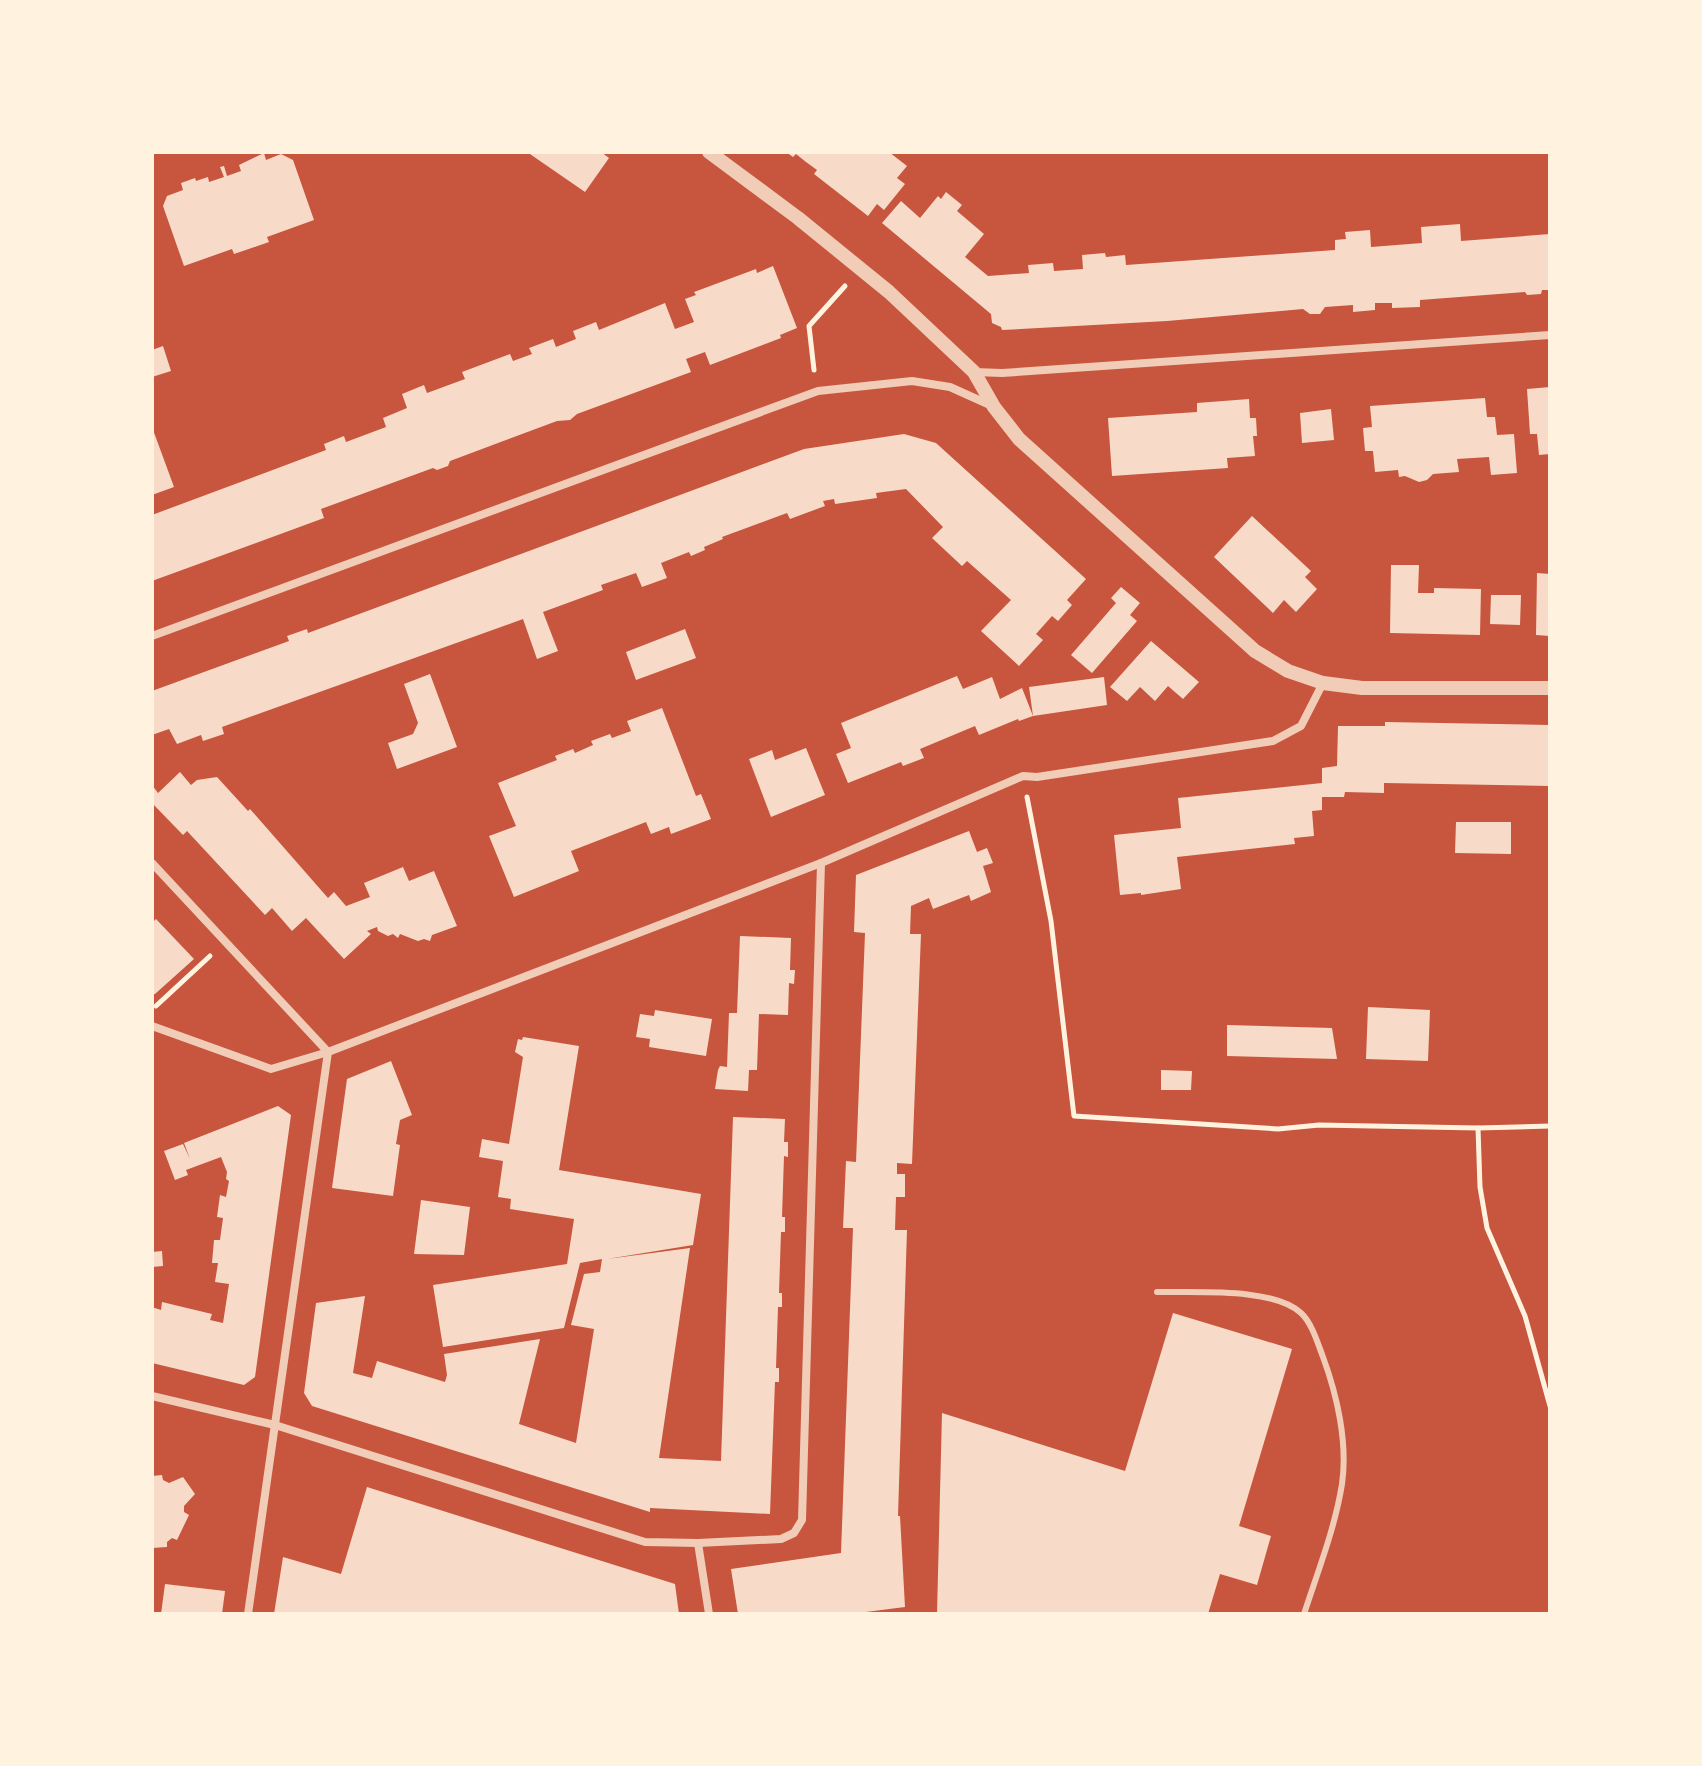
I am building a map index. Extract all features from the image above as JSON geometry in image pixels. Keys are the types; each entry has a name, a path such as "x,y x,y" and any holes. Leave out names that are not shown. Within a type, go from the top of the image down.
{"street":[{"path":"709,152 798,218 889,292 974,372 994,407 1019,439 1255,651 1288,671 1323,683 1362,688 1550,688"},
{"path":"974,372 1017,372 1550,335"},
{"path":"152,636 818,391 912,381 950,387 994,407"},
{"path":"152,1026 271,1069 328,1052 821,863 1023,776 1037,777 1273,741 1301,726 1323,683"},
{"path":"152,863 328,1052"},
{"path":"152,1396 275,1425 645,1542 781,1539 794,1533 802,1520 821,863"},
{"path":"248,1614 328,1052"},
{"path":"698,1543 709,1614"}],"lane":[{"path":"1157,1292 1250,1295 1281,1302 1302,1313 1314,1334 1335,1395 1343,1466 1337,1507 1304,1614"}],"path":[{"path":"815,373 809,326 841,291"},
{"path":"1023,776 1051,921 1074,1116 1278,1129 1319,1125 1550,1126"},
{"path":"152,1010 225,942"},
{"path":"1478,1128 1480,1187 1487,1228 1525,1316 1550,1406"}],"building":[{"path":"527,152 601,152 609,158 585,192"},
{"path":"786,152 889,152 907,166 897,178 905,184 884,210 877,204 868,216 814,174 817,170 796,154 793,157"},
{"path":"264,153 266,160 281,154 293,160 314,220 267,237 269,242 234,254 232,249 184,266 163,206 167,196 183,190 181,183 195,178 196,181 208,177 209,182 224,177 220,167 224,166 227,176 241,171 239,165"},
{"path":"946,192 962,205 957,211 984,234 965,257 988,276 1029,273 1028,265 1053,263 1054,271 1083,269 1082,255 1105,253 1106,257 1125,255 1126,265 1335,250 1335,240 1346,239 1345,232 1370,230 1371,247 1422,243 1421,227 1460,224 1461,241 1550,234 1550,290 1542,290 1541,294 1527,295 1525,292 1420,300 1420,307 1392,308 1392,303 1375,303 1375,310 1353,312 1353,305 1325,307 1320,314 1310,314 1303,309 1167,321 1002,330 992,323 991,314 882,223 901,201 920,218 938,196 941,199"},
{"path":"773,266 797,328 780,335 781,338 710,365 705,352 686,359 691,372 577,414 570,420 557,421 450,461 448,466 437,470 433,468 321,509 324,518 152,581 152,515 326,450 324,444 344,436 346,442 386,427 383,418 407,408 402,394 424,385 427,393 465,379 462,372 510,354 513,361 532,354 529,348 553,339 556,347 576,339 573,331 596,322 599,330 665,303 675,329 694,322 685,299 696,295 694,292 756,269 757,273"},
{"path":"163,346 171,371 152,377 152,350"},
{"path":"1550,387 1550,454 1539,455 1537,434 1530,434 1527,389"},
{"path":"1485,398 1487,417 1495,417 1497,435 1514,434 1517,473 1491,475 1489,457 1457,459 1459,472 1433,474 1419,482 1405,476 1399,477 1398,470 1375,472 1373,451 1365,451 1363,428 1372,427 1370,406"},
{"path":"1249,399 1250,418 1256,418 1257,436 1253,436 1255,456 1227,458 1228,468 1112,476 1108,418 1197,412 1197,403"},
{"path":"1331,409 1334,440 1302,443 1300,413"},
{"path":"152,427 174,487 152,495"},
{"path":"904,434 936,443 1086,579 1067,600 1072,605 1058,621 1052,616 1036,634 1043,640 1019,666 981,631 1011,600 967,561 962,566 932,538 943,527 906,489 876,493 877,498 835,504 834,499 823,501 825,506 790,519 787,513 722,537 691,556 689,552 661,563 667,578 642,587 636,573 601,585 603,590 543,612 558,651 537,659 523,619 222,727 224,734 203,741 201,735 177,744 169,729 152,735 152,691 289,641 287,636 307,629 308,633 804,449"},
{"path":"1252,516 1311,571 1305,577 1317,589 1296,612 1284,600 1273,613 1214,557"},
{"path":"1391,565 1419,565 1418,593 1434,593 1434,588 1481,589 1480,635 1390,633"},
{"path":"1537,573 1550,574 1550,636 1536,635"},
{"path":"1121,587 1140,603 1130,615 1137,621 1092,673 1071,655 1116,603 1111,598"},
{"path":"1491,595 1521,595 1520,625 1490,624"},
{"path":"685,629 696,658 636,680 626,652"},
{"path":"1151,641 1199,682 1183,699 1168,686 1155,701 1140,687 1127,701 1110,687"},
{"path":"430,674 457,747 397,769 388,743 413,734 418,723 404,684"},
{"path":"957,676 963,689 992,677 1000,699 1022,688 1033,716 979,735 975,726 920,749 924,758 903,766 901,762 848,783 836,754 851,748 841,723"},
{"path":"1104,677 1107,705 1033,716 1029,687"},
{"path":"662,708 696,796 701,794 711,819 671,834 669,827 651,834 646,822 571,851 579,871 514,897 489,836 516,826 498,783 557,760 555,756 573,749 575,753 593,745 591,741 631,731 627,721"},
{"path":"1385,722 1550,725 1550,786 1384,783 1384,793 1345,792 1344,797 1322,797 1322,810 1312,811 1314,836 1294,838 1295,844 1177,857 1181,889 1120,895 1114,835 1181,828 1178,798 1322,783 1322,768 1337,766 1338,726 1385,726"},
{"path":"806,748 825,795 771,817 749,759 772,750 775,760"},
{"path":"180,772 191,785 197,780 217,777 248,811 250,809 328,898 334,892 346,906 370,897 364,883 403,867 409,881 434,871 457,926 432,935 430,941 418,941 400,934 398,938 393,934 388,936 378,931 377,927 367,931 371,934 344,959 306,918 292,931 272,908 265,915 187,831 183,835 152,803 152,785 158,793"},
{"path":"1456,822 1511,822 1511,854 1455,853"},
{"path":"969,831 977,852 987,848 993,863 983,866 991,892 971,901 969,895 933,909 929,898 911,906 910,934 921,934 912,1164 897,1163 897,1174 905,1174 905,1197 896,1197 895,1230 907,1230 898,1516 905,1607 850,1614 738,1614 731,1569 841,1553 853,1228 843,1228 846,1161 856,1162 865,933 854,932 856,875"},
{"path":"156,919 194,959 152,994 152,923"},
{"path":"740,936 791,938 790,970 795,970 794,984 789,983 788,1015 759,1014 757,1070 749,1070 748,1091 715,1089 720,1066 727,1067 729,1013 737,1013"},
{"path":"1368,1007 1430,1010 1428,1061 1366,1059"},
{"path":"655,1010 712,1019 706,1056 649,1047 650,1039 636,1037 640,1014 654,1016"},
{"path":"1227,1025 1332,1028 1337,1059 1227,1056"},
{"path":"523,1037 579,1046 559,1170 701,1194 693,1245 607,1259 690,1248 659,1458 721,1461 733,1117 785,1119 784,1142 788,1142 788,1157 784,1156 782,1217 785,1217 785,1232 781,1232 779,1293 782,1293 782,1307 778,1307 776,1368 779,1368 779,1382 775,1382 770,1514 650,1508 650,1512 312,1406 304,1393 316,1303 365,1296 353,1373 372,1378 377,1361 445,1382 444,1354 540,1339 519,1424 576,1443 594,1329 571,1325 584,1274 600,1272 602,1259 580,1263 564,1328 443,1347 433,1285 567,1264 574,1219 510,1209 511,1199 498,1197 503,1161 479,1157 482,1139 509,1144 523,1057 515,1052 518,1039 522,1040"},
{"path":"391,1061 412,1115 400,1120 393,1196 332,1188 347,1079"},
{"path":"1161,1070 1192,1071 1191,1090 1161,1090"},
{"path":"278,1106 291,1115 255,1377 244,1385 152,1363 152,1307 161,1310 162,1302 212,1314 210,1320 223,1323 229,1284 215,1282 218,1263 212,1263 214,1240 220,1240 223,1218 217,1217 220,1195 226,1197 229,1181 221,1157 186,1170 188,1175 175,1180 164,1151 183,1144 190,1159 184,1143"},
{"path":"421,1200 470,1207 464,1255 414,1254"},
{"path":"162,1251 163,1266 152,1267 152,1252"},
{"path":"1173,1313 1292,1349 1239,1526 1271,1536 1257,1585 1220,1574 1208,1614 937,1614 942,1413 1125,1471"},
{"path":"162,1475 163,1480 169,1483 183,1477 195,1494 184,1506 184,1512 189,1515 177,1540 172,1538 167,1542 167,1547 152,1548 152,1476"},
{"path":"367,1487 675,1584 679,1614 274,1614 283,1557 341,1574"},
{"path":"165,1584 225,1591 222,1614 161,1614"}]}
